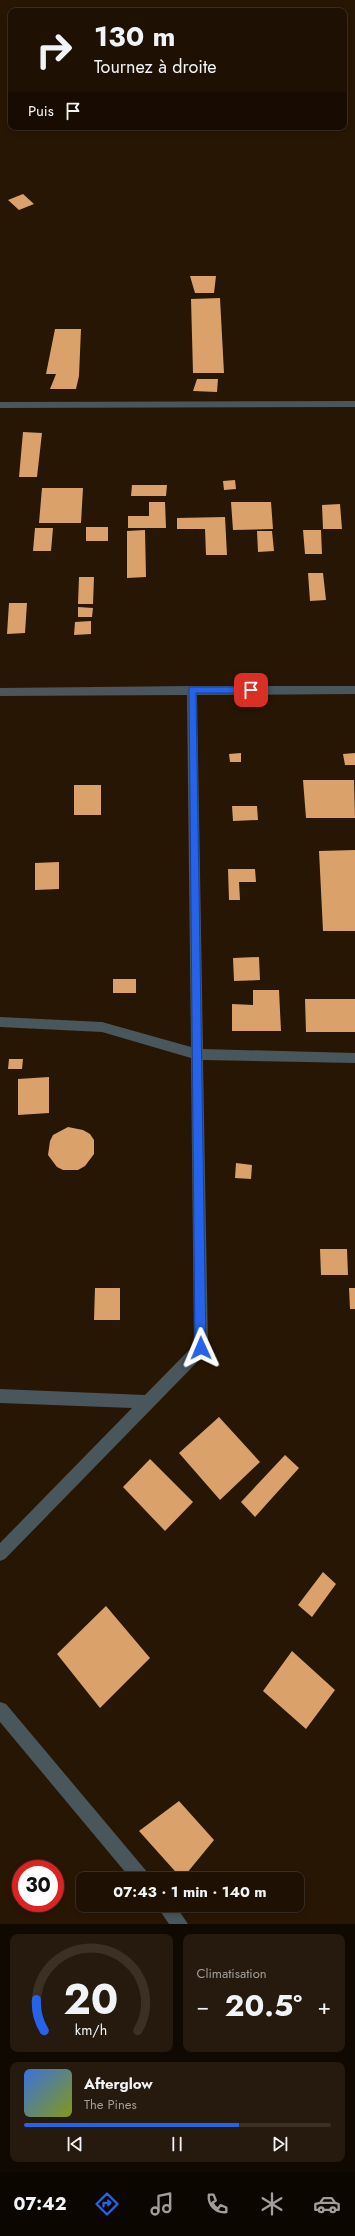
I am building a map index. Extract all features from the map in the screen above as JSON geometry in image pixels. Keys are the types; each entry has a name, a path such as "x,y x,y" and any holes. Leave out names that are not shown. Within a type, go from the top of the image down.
{"street":[{"path":"0,405 355,404"},
{"path":"0,1554 201,1348 192,690"},
{"path":"0,692 355,690"},
{"path":"0,1022 102,1027 196,1054 355,1058"},
{"path":"0,1396 147,1402"},
{"path":"0,1710 136,1872"},
{"path":"170,1912 180,1924"}],"building":[{"path":"23,194 34,204 19,210 8,200"},
{"path":"190,276 216,276 214,293 195,293"},
{"path":"220,298 224,373 193,373 191,299"},
{"path":"55,329 81,329 79,376 76,389 50,389 56,374 46,374"},
{"path":"197,379 218,379 217,392 193,391"},
{"path":"23,432 42,433 37,477 19,477"},
{"path":"235,480 236,489 224,490 223,481"},
{"path":"132,485 167,485 166,496 131,496"},
{"path":"42,488 83,488 81,523 39,523"},
{"path":"149,502 165,502 166,528 128,528 128,516 149,516"},
{"path":"231,502 271,502 273,529 233,530"},
{"path":"340,504 342,529 323,529 322,505"},
{"path":"225,517 227,555 206,555 205,529 177,529 177,518"},
{"path":"86,527 108,527 108,541 86,541"},
{"path":"35,528 53,528 51,551 33,551"},
{"path":"145,530 146,577 127,578 127,531"},
{"path":"303,530 321,530 322,554 305,554"},
{"path":"257,531 272,531 274,551 258,552"},
{"path":"308,573 323,573 326,600 310,601"},
{"path":"79,577 94,577 93,604 78,604"},
{"path":"9,603 27,603 25,633 7,634"},
{"path":"78,607 93,608 92,617 78,617"},
{"path":"91,621 91,634 74,635 75,622"},
{"path":"241,753 241,762 230,762 229,754"},
{"path":"355,753 355,765 345,765 343,754"},
{"path":"303,780 354,780 355,818 306,818"},
{"path":"74,785 101,785 101,815 74,815"},
{"path":"232,806 257,806 258,820 233,821"},
{"path":"355,850 355,931 323,931 319,851"},
{"path":"59,862 59,889 35,890 35,863"},
{"path":"228,869 255,869 256,882 239,882 240,900 229,900"},
{"path":"259,957 260,980 234,981 233,958"},
{"path":"113,979 136,979 136,993 113,993"},
{"path":"253,990 279,990 281,1031 232,1031 232,1004 253,1005"},
{"path":"305,999 355,999 355,1032 306,1032"},
{"path":"9,1059 23,1059 22,1069 8,1069"},
{"path":"49,1077 49,1113 18,1115 18,1079"},
{"path":"68,1127 83,1130 90,1134 94,1140 94,1154 85,1166 78,1170 63,1170 57,1167 48,1155 50,1141 53,1135"},
{"path":"236,1163 252,1165 251,1179 235,1178"},
{"path":"320,1249 347,1249 348,1275 321,1275"},
{"path":"95,1288 120,1288 120,1320 94,1320"},
{"path":"349,1288 355,1288 355,1309 350,1309"},
{"path":"219,1417 260,1462 220,1500 179,1453"},
{"path":"285,1455 299,1468 255,1517 241,1502"},
{"path":"150,1459 193,1502 165,1531 123,1487"},
{"path":"323,1572 336,1584 312,1617 298,1605"},
{"path":"106,1606 150,1658 100,1708 57,1654"},
{"path":"292,1651 335,1690 306,1729 263,1691"},
{"path":"179,1801 214,1840 188,1872 176,1872 139,1831"}],"route":[{"path":"201,1348 192,690 251,690"}]}
